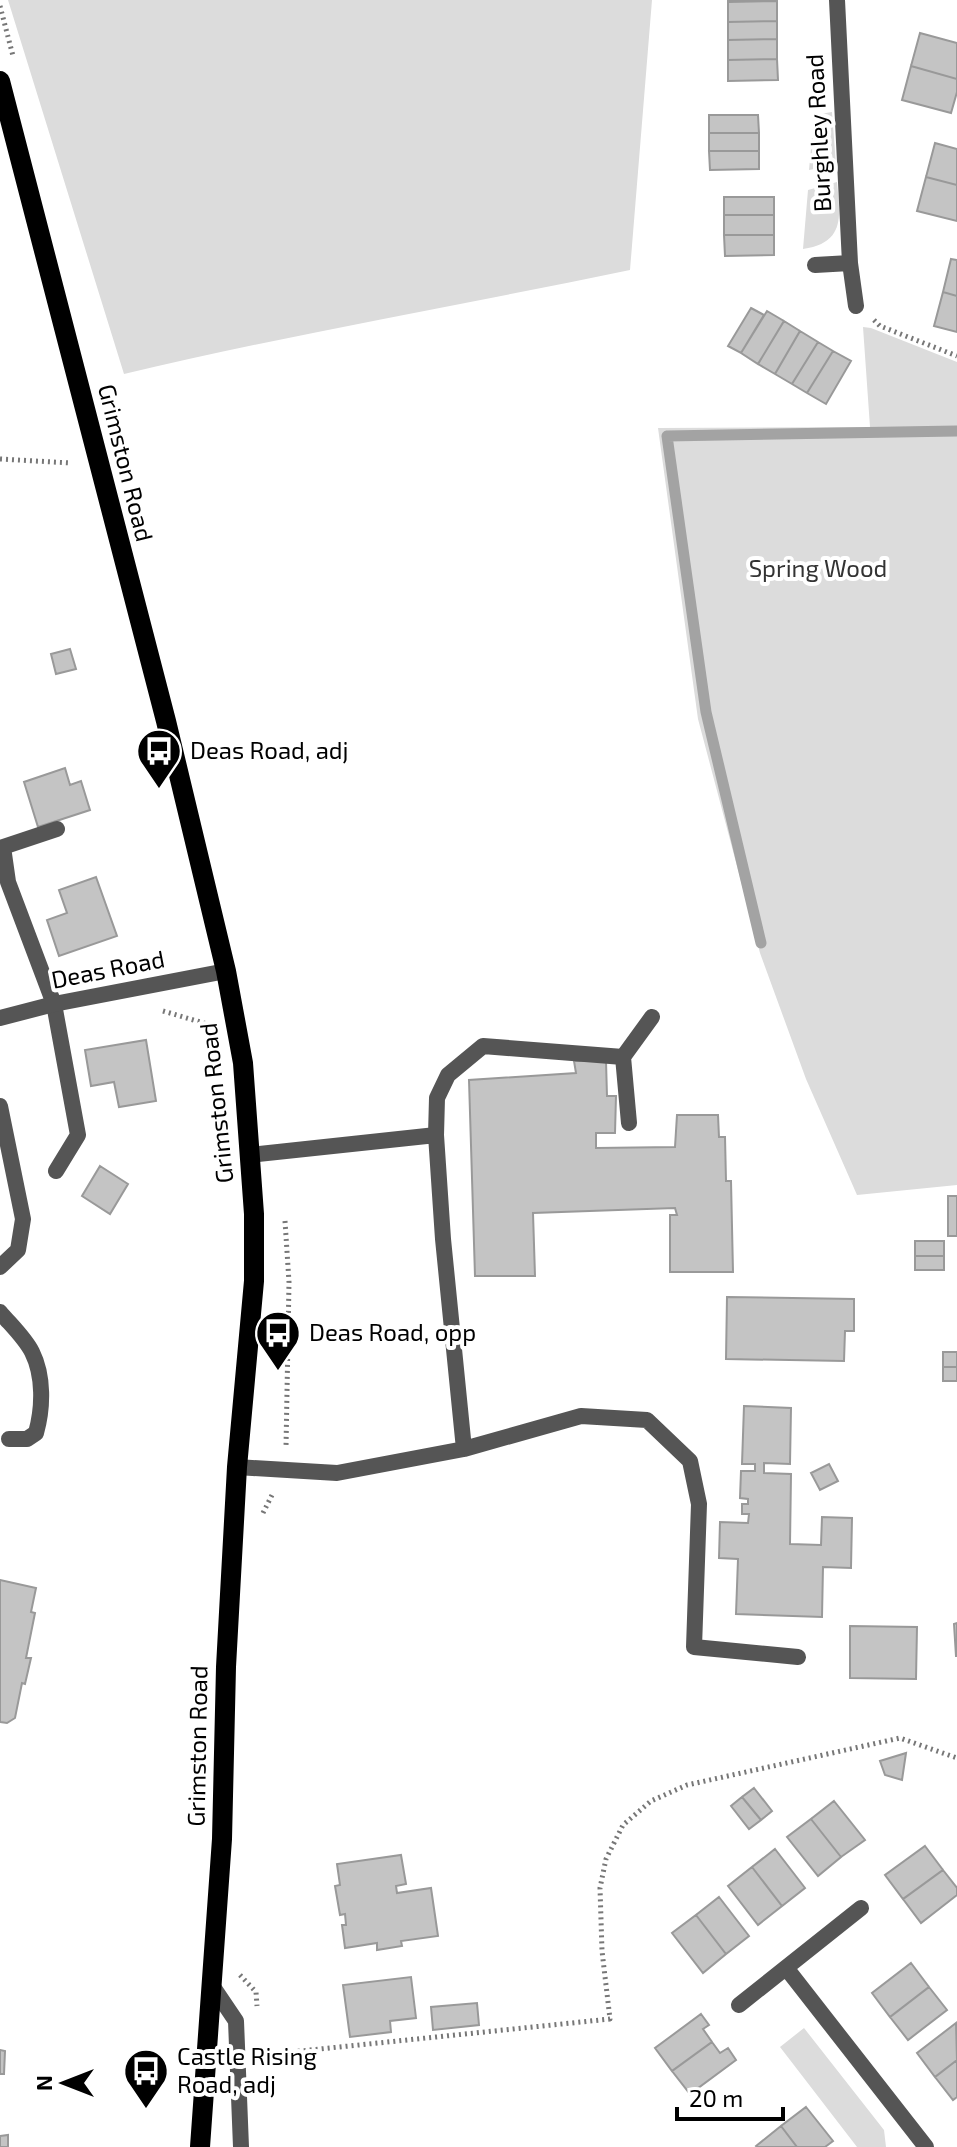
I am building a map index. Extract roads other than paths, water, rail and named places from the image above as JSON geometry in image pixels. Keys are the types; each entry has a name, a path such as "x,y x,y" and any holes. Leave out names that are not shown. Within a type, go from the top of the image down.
{"main road":[{"name":"Grimston Road","path":"0,81 166,721 226,971 243,1063 254,1214 254,1281 237,1467 226,1667 222,1839 200,2147"}],"street":[{"name":"Burghley Road","path":"837,0 850,263 856,306"},
{"path":"815,265 850,263"},
{"path":"56,1171 78,1135 54,1004 8,882 3,847 57,829"},
{"name":"Deas Road","path":"0,1018 54,1004 226,971"},
{"path":"629,1123 623,1057 652,1017"},
{"path":"464,1449 436,1135 437,1098 448,1075 483,1046 623,1057"},
{"path":"0,1106 23,1219 18,1250 0,1267"},
{"path":"250,1155 436,1135"},
{"path":"0,1312 32,1351 41,1386 40,1420 36,1433 27,1439 9,1439"},
{"path":"237,1467 337,1473 464,1449 581,1416 647,1420 690,1461 699,1504 694,1647 798,1657"},
{"path":"739,2005 861,1908"},
{"path":"787,1969 926,2147"},
{"path":"211,1984 236,2021 241,2147"}],"waterway":[{"path":"761,943 706,712 667,436 957,431"}],"place":[{"name":"Deas Road, adj","path":"159,790"},
{"name":"Deas Road, opp","path":"278,1372"},
{"name":"Castle Rising Road, adj","path":"146,2110"}],"park label":[{"name":"Spring Wood","path":"818,569"}]}
